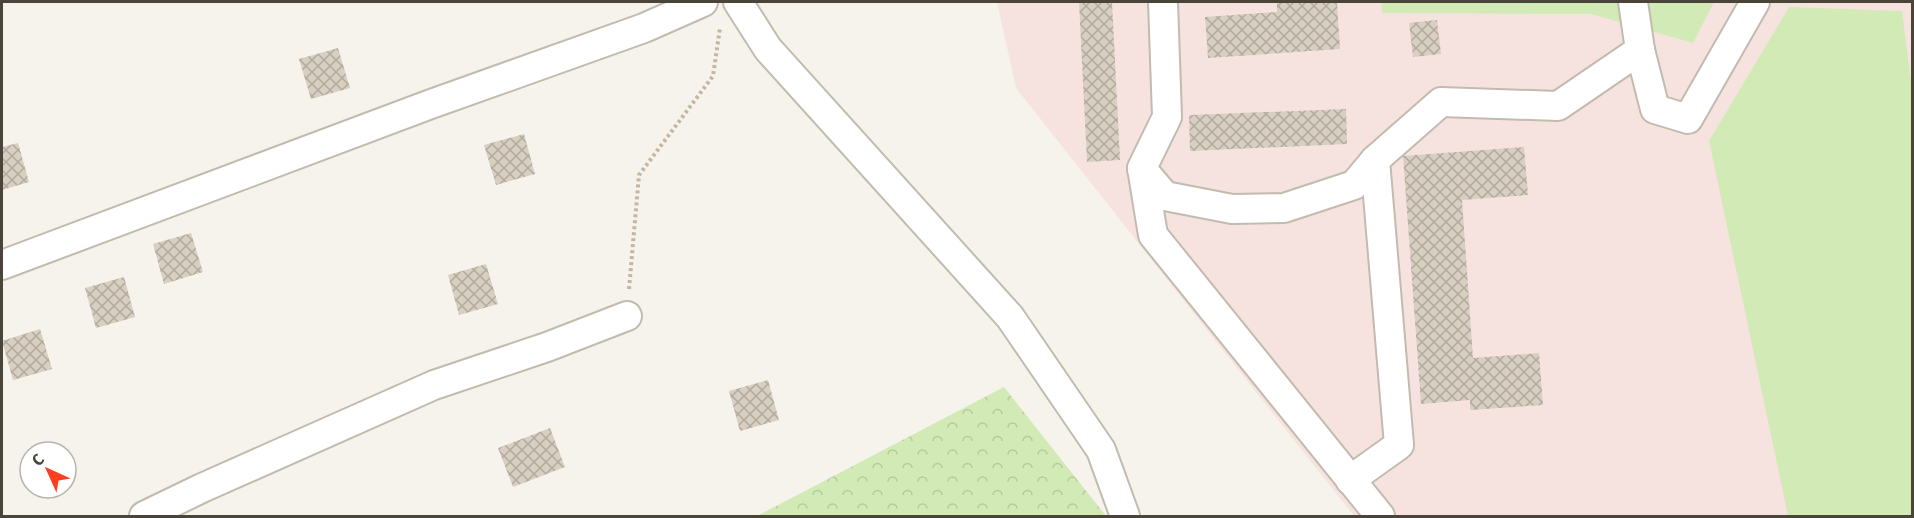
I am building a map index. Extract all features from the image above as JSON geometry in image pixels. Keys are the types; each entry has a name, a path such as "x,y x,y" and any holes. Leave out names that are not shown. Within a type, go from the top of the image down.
{"street":[{"path":"2,265 431,104 644,28 703,2"},
{"path":"1163,2 1167,117 1142,168 1153,235 1380,516"},
{"path":"1633,2 1640,50 1655,109 1688,120 1755,2"},
{"path":"730,12 768,50 1010,316 1101,450 1125,516"},
{"path":"1142,168 1165,196 1232,209 1284,208 1354,185 1375,160 1441,102 1558,106 1640,50"},
{"path":"1350,480 1399,445 1375,160"},
{"path":"144,516 434,385 547,347 627,316"}],"path":[{"path":"627,316 639,175 713,76 730,12"}],"shaded area":[{"path":"997,2 1912,2 1912,516 1354,516 1016,88"}],"green space":[{"path":"1381,2 1714,2 1693,43 1591,14 1382,13"},
{"path":"1789,7 1902,11 1912,89 1912,516 1788,516 1709,141"},
{"path":"1004,387 1106,516 757,516"}],"building":[{"path":"1079,2 1112,2 1120,160 1087,162"},
{"path":"1277,2 1337,2 1340,49 1208,58 1205,17 1277,12"},
{"path":"1437,20 1441,54 1413,57 1409,23"},
{"path":"338,48 350,88 311,99 299,59"},
{"path":"1346,109 1347,144 1190,151 1189,115"},
{"path":"524,134 535,174 496,185 484,145"},
{"path":"18,143 29,182 2,190 2,147"},
{"path":"1524,147 1528,195 1462,200 1473,358 1539,353 1543,405 1470,410 1470,400 1421,404 1403,156"},
{"path":"191,233 203,272 164,284 153,244"},
{"path":"486,264 498,304 459,315 448,275"},
{"path":"124,277 135,317 96,328 85,288"},
{"path":"40,329 52,369 13,380 2,341"},
{"path":"768,380 779,420 740,431 729,391"},
{"path":"550,428 565,467 513,487 498,448"}]}
